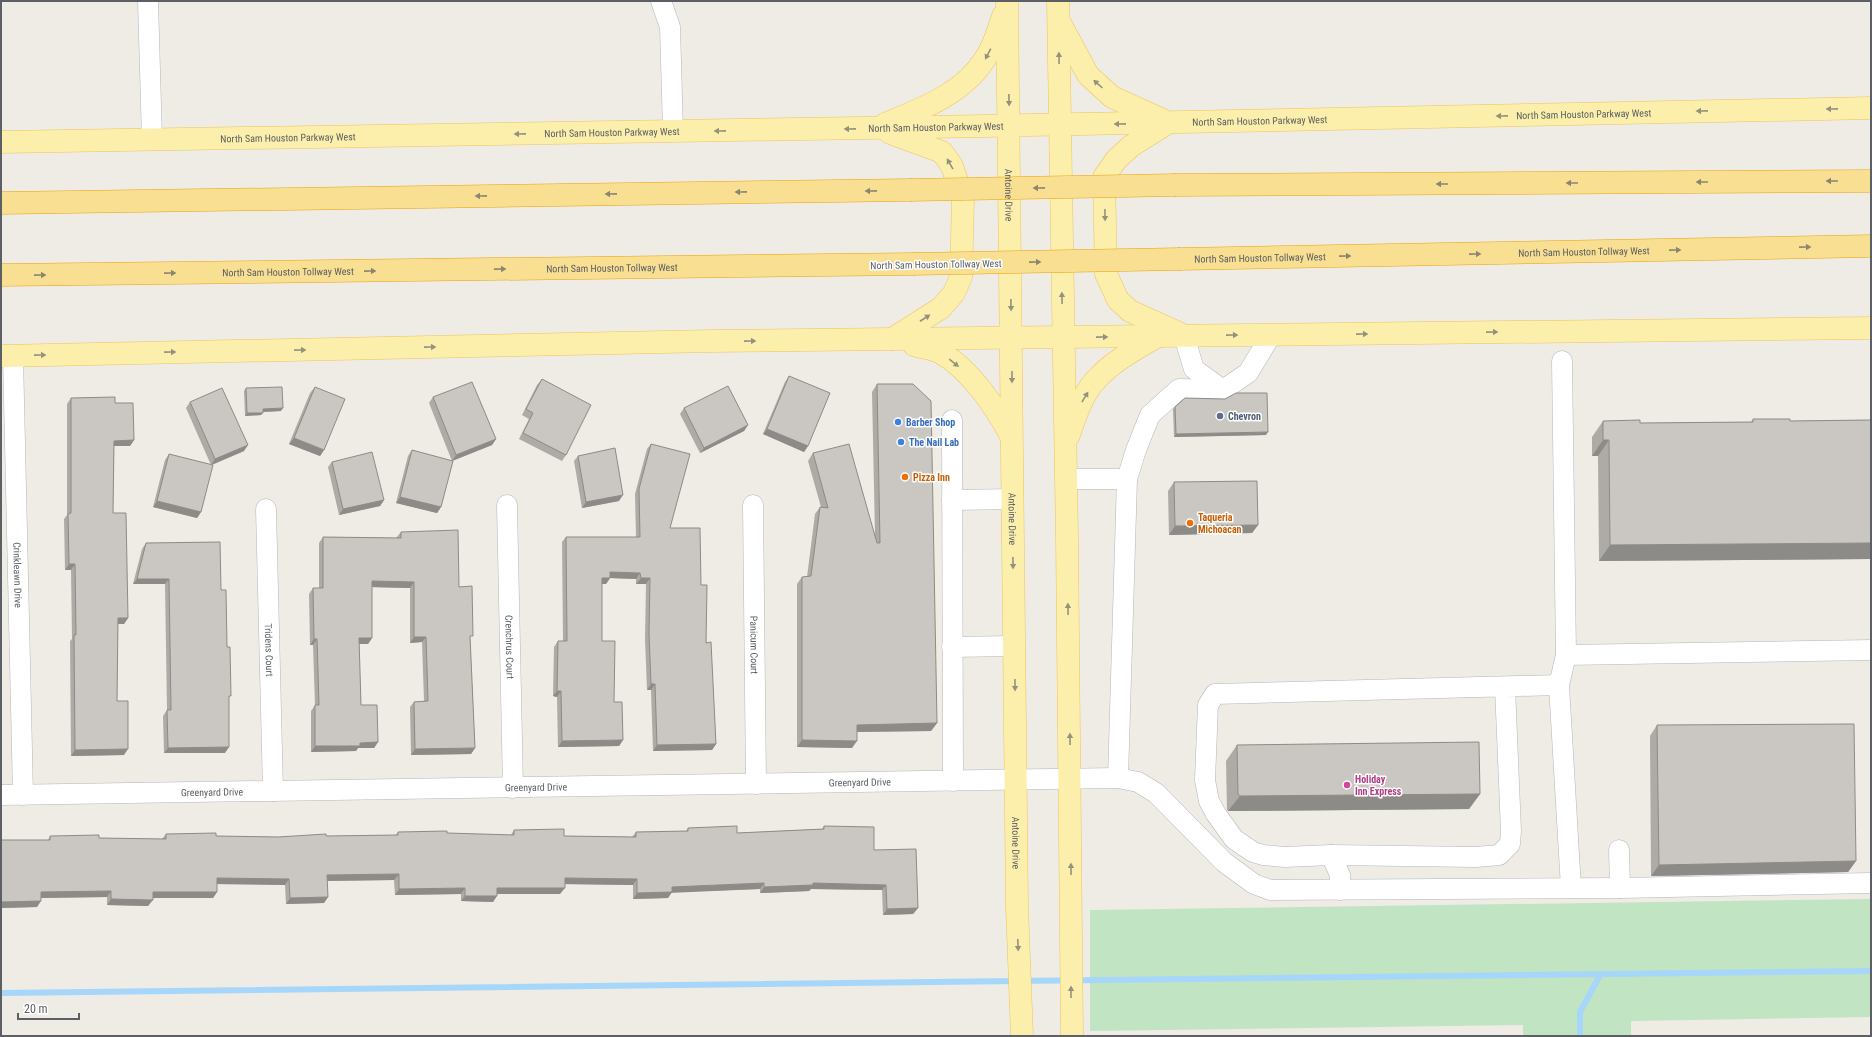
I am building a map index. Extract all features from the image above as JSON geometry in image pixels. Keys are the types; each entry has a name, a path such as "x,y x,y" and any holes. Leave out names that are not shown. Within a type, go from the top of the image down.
{"highway":[{"path":"1,203 1176,185 1871,181"},
{"name":"North Sam Houston Tollway West","path":"1,275 912,264 1871,246"}],"main road":[{"name":"Antoine Drive","path":"1007,3 1017,906 1022,1033"},
{"path":"877,128 938,100 967,80 985,60 994,43 1007,3"},
{"path":"1058,10 1088,75 1112,97 1168,123"},
{"path":"1058,10 1072,908 1071,1033"},
{"name":"North Sam Houston Parkway West","path":"1,142 1009,126 1871,108"},
{"path":"1168,123 1131,146 1116,160 1104,177 1106,274 1118,300 1130,311 1184,336"},
{"path":"877,128 942,152 952,166 963,199 961,277 954,293 941,308 892,339"},
{"path":"7,356 892,339 1871,328"},
{"path":"1065,445 1078,408 1094,382 1121,359 1158,336"},
{"path":"892,339 941,353 963,371 980,388 1000,416 1012,438"}],"street":[{"path":"148,1 152,140"},
{"path":"661,1 670,27 673,131"},
{"path":"1118,778 1127,479 1136,450 1150,415 1179,389 1223,390 1248,373 1271,335"},
{"path":"1184,336 1194,369 1223,390"},
{"name":"Crinkleawn Drive","path":"7,356 23,794"},
{"path":"1562,361 1566,655 1559,685 1571,888"},
{"path":"952,420 953,781"},
{"path":"1066,479 1127,479"},
{"path":"952,500 1013,499"},
{"name":"Crenchrus Court","path":"507,505 513,788"},
{"name":"Panicum Court","path":"754,505 756,784"},
{"name":"Tridens Court","path":"266,509 273,791"},
{"path":"952,647 1014,646"},
{"path":"1566,655 1871,650"},
{"path":"1505,687 1511,831 1510,844 1500,855 1476,857 1331,855 1285,857 1263,855 1253,852 1234,839 1216,814 1209,801 1205,780 1208,705 1216,694 1559,685"},
{"name":"Greenyard Drive","path":"1,795 1016,781 1118,778 1138,782 1156,793 1224,862 1254,884 1270,890 1620,888 1871,882"},
{"path":"1620,850 1620,888"},
{"path":"1331,855 1340,875 1340,890"}],"green space":[{"path":"1871,899 1871,1017 1631,1021 1631,1036 1523,1036 1523,1025 1090,1031 1090,910"}],"building":[{"path":"789,376 830,393 808,446 767,429"},
{"path":"542,379 591,405 566,455 523,433 533,413 526,409"},
{"path":"472,382 496,439 456,455 433,397"},
{"path":"877,384 913,384 931,401 937,723 857,725 857,741 802,740 802,577 811,576 820,507 828,508 813,453 849,444 877,543 880,543"},
{"path":"728,386 748,425 704,448 684,408"},
{"path":"282,387 283,408 263,409 263,413 247,413 246,388"},
{"path":"315,387 345,399 324,450 294,438"},
{"path":"222,388 248,445 215,459 190,402"},
{"name":"Chevron","path":"1236,393 1267,393 1268,432 1176,434 1175,407 1185,398 1225,399"},
{"path":"115,397 115,403 133,403 134,440 114,441 113,513 126,513 128,618 118,618 117,701 128,701 128,749 75,750 75,564 69,564 68,514 71,513 71,398"},
{"path":"1753,419 1790,419 1790,421 1871,420 1871,543 1610,545 1609,440 1603,440 1603,421 1640,420 1640,423 1753,422"},
{"path":"651,444 690,454 670,528 700,528 701,585 707,585 706,643 711,642 716,744 657,745 655,684 651,684 649,633 650,578 641,578 640,573 610,572 610,578 602,578 602,641 615,641 614,702 622,702 623,740 562,741 561,691 557,691 558,641 567,641 566,537 640,537 639,489"},
{"path":"615,448 623,495 586,502 578,456"},
{"path":"412,450 453,461 441,507 400,497"},
{"path":"372,452 384,500 343,509 332,462"},
{"path":"169,454 213,465 201,512 157,501"},
{"path":"1257,481 1258,525 1175,526 1174,482"},
{"path":"458,530 459,587 472,586 473,636 470,636 475,748 415,749 414,702 428,701 426,637 414,637 414,582 372,581 372,638 359,638 361,705 377,705 378,742 360,743 360,746 315,746 315,705 319,705 317,639 314,639 313,588 323,588 323,537 401,538 401,532"},
{"path":"220,542 221,590 226,590 227,647 230,647 231,696 229,696 229,747 168,748 167,710 171,710 169,579 137,579 146,543"},
{"path":"1854,724 1856,861 1659,865 1657,725"},
{"name":"Holiday Inn Express","path":"1479,742 1480,794 1240,796 1238,794 1237,745"},
{"path":"737,826 737,833 824,829 824,826 874,827 874,850 916,849 918,908 887,909 886,885 813,883 813,885 764,887 764,883 672,887 672,892 637,893 637,879 565,878 565,888 497,888 497,896 465,896 465,888 399,889 399,874 327,875 328,897 290,898 289,879 217,878 217,892 153,892 153,900 111,899 111,891 41,892 41,901 1,902 1,840 50,840 50,836 99,835 99,838 166,839 166,834 216,833 216,836 278,837 326,834 326,836 398,835 398,832 447,831 447,833 514,835 514,830 564,829 564,836 636,837 636,832 688,831 688,828"}],"waterway":[{"path":"1,993 1871,971"},
{"path":"1580,1036 1580,1012 1600,975"}],"place":[{"name":"Chevron","path":"1220,416"},
{"name":"Barber Shop","path":"898,422"},
{"name":"The Nail Lab","path":"901,442"},
{"name":"Pizza Inn","path":"905,477"},
{"name":"Taqueria Michoacan","path":"1190,523"},
{"name":"Holiday Inn Express","path":"1347,785"}]}
